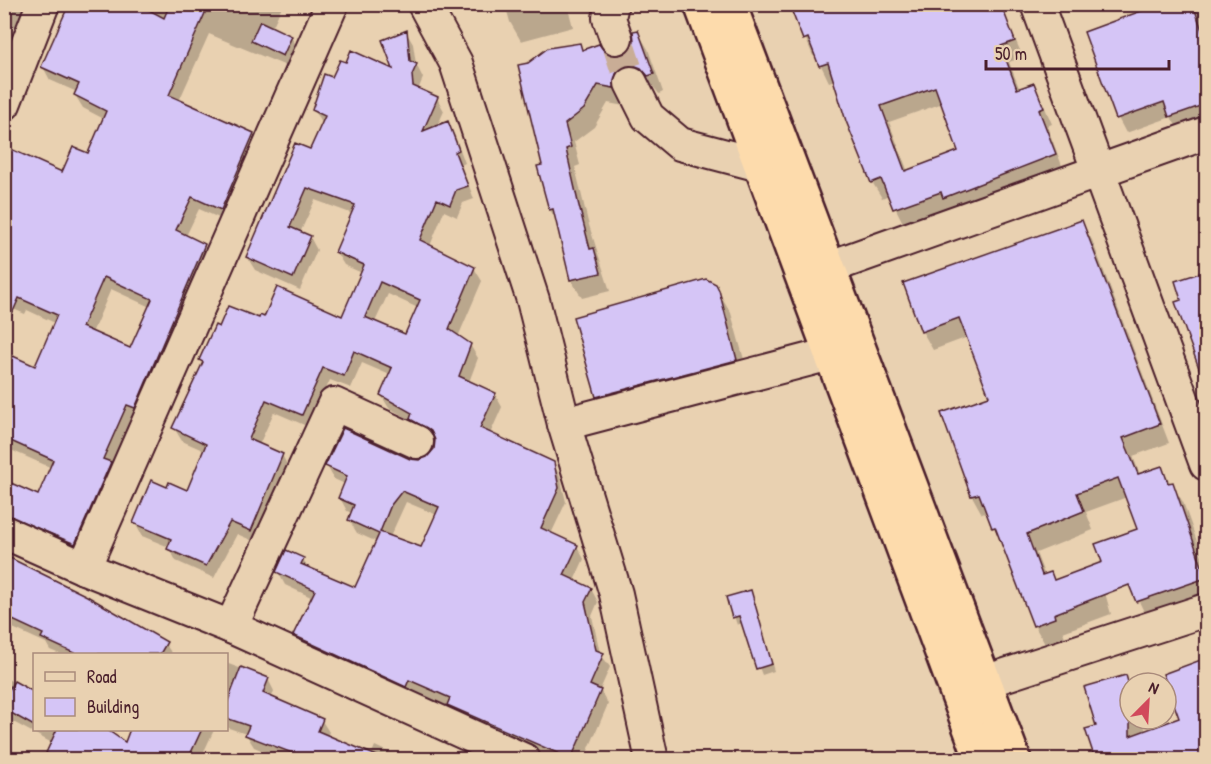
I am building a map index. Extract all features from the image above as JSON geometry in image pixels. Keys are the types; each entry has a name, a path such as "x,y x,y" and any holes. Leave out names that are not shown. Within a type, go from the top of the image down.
{"highway":[{"path":"701,4 982,759"},
{"path":"729,4 1014,759"}],"street":[{"path":"4,104 43,4"},
{"path":"84,568 332,4"},
{"path":"424,4 456,63 533,300 564,424 616,594 652,759"},
{"path":"612,4 609,18 615,38"},
{"path":"1037,4 1206,464"},
{"path":"631,82 648,117 680,144 760,165"},
{"path":"827,268 1206,133"},
{"path":"564,424 830,354"},
{"path":"231,627 334,404 417,442"},
{"path":"4,532 84,568 231,627 488,752 524,759"},
{"path":"984,682 1206,610"}],"building":[{"path":"69,4 138,4 164,18 170,4 209,4 169,95 254,133 221,210 192,197 176,230 205,244 135,408 127,405 103,459 111,462 75,544 4,514 4,480 38,495 53,460 4,438 4,375 13,356 35,366 57,315 19,298 4,332 4,146 62,172 73,147 88,153 106,111 74,95 79,84 41,67","holes":["104,277 152,299 130,348 82,327"]},
{"path":"789,4 1001,4 1015,41 1001,46 1017,89 1034,83 1044,108 1039,110 1056,154 943,198 941,192 893,209 881,179 871,183 846,121 828,63 819,66 808,38 803,40","holes":["935,87 958,151 905,171 881,106"]},
{"path":"1160,4 1193,4 1206,42 1206,104 1169,117 1164,102 1116,119 1084,32"},
{"path":"260,21 292,36 283,56 251,41"},
{"path":"407,30 410,61 417,64 412,75 413,86 438,97 423,131 448,121 459,150 455,152 468,186 456,190 450,205 437,199 420,240 475,267 449,329 471,344 459,376 496,393 480,428 554,462 559,488 541,528 578,545 564,575 592,588 585,602 596,650 604,653 590,685 601,690 571,759 447,705 450,698 409,680 406,687 293,635 315,590 276,572 286,550 304,558 301,564 355,587 379,534 348,520 354,505 338,498 347,476 325,466 343,428 410,459 419,460 427,457 434,449 435,440 431,431 410,419 412,413 380,395 392,368 354,351 344,376 323,368 302,415 266,400 249,439 283,454 251,531 230,522 206,566 167,549 171,539 133,523 151,480 167,487 169,482 187,490 206,444 172,428 203,362 199,360 215,325 219,327 228,306 259,318 260,315 264,317 277,287 342,316 364,265 335,252 355,205 307,188 290,227 311,236 293,278 246,257 295,143 310,149 325,116 312,110 324,74 332,77 340,60 346,62 351,50 393,69 382,40","holes":["380,282 420,300 405,334 365,317","402,491 439,507 421,547 380,532 391,505"]},
{"path":"638,30 654,74 648,76 641,68 633,65 622,67 616,74 614,88 598,85 584,109 565,124 571,147 566,149 578,202 590,249 594,248 601,273 570,280 553,209 549,210 537,166 542,165 518,65 528,63 548,48 580,43 582,50 599,44 605,52 613,56 621,55 630,49 634,41 633,31"},
{"path":"1082,220 1160,424 1123,438 1138,474 1162,466 1168,483 1173,482 1206,578 1136,602 1129,585 1054,614 1055,618 1033,626 995,527 992,528 979,494 971,496 941,413 989,396 959,318 921,332 903,283","holes":["1118,478 1137,529 1095,544 1102,562 1054,580 1051,572 1042,575 1027,534 1084,511 1077,493"]},
{"path":"1206,271 1206,309 1201,311 1206,326 1206,381 1204,382 1175,302 1181,300 1175,281"},
{"path":"706,279 716,284 719,290 737,360 596,397 573,317"},
{"path":"4,555 87,596 167,642 161,653 74,653 41,638 43,634 4,616"},
{"path":"751,590 772,664 756,669 739,616 732,618 726,597"},
{"path":"1206,658 1206,759 1095,759 1085,729 1096,726 1084,687 1118,677 1118,731 1130,731 1130,736 1144,731 1178,731 1178,671 1171,671"},
{"path":"241,667 269,678 263,693 323,719 318,731 384,759 308,759 245,735 249,726 228,719 228,701"},
{"path":"14,681 33,691 33,725 4,709 4,698"},
{"path":"56,731 109,731 125,742 129,731 201,731 188,759 57,759 46,753"}],"tunnel":[{"path":"616,38 631,83"}]}
